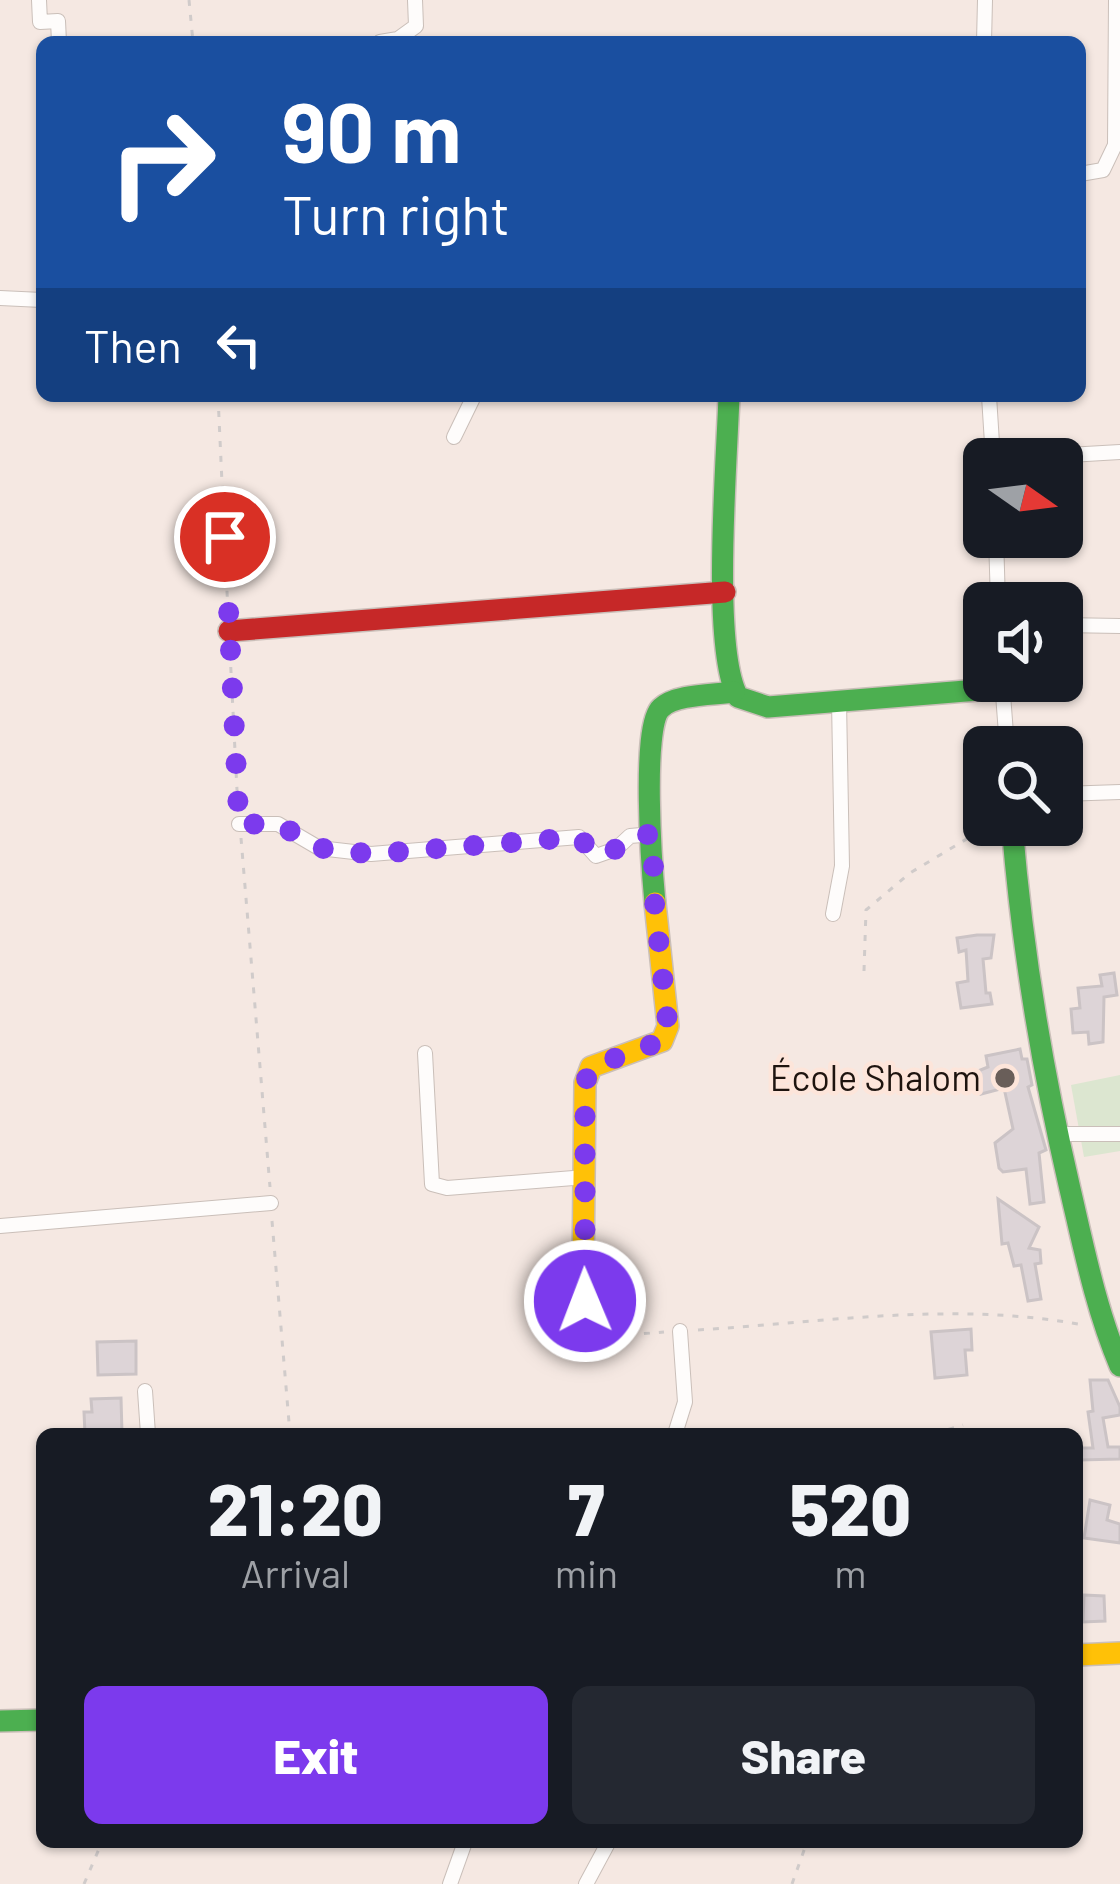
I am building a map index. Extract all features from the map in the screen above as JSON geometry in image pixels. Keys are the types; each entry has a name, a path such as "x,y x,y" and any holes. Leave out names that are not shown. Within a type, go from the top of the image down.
{"street":[{"path":"39,0 40,22 58,21 58,36"},
{"path":"403,36 416,26 415,0"},
{"path":"984,36 985,0"},
{"path":"1086,173 1102,170 1115,145 1116,0"},
{"path":"0,298 36,300"},
{"path":"454,436 471,402"},
{"path":"729,402 725,592 727,674 734,692 746,702 768,707 963,688"},
{"path":"989,402 994,438"},
{"path":"1083,454 1120,452"},
{"path":"229,631 725,592"},
{"path":"1083,626 1120,626"},
{"path":"598,1337 588,1325 583,1277 585,1083 591,1067 662,1041 668,1026 654,898 649,742 656,712 665,703 734,692"},
{"path":"833,914 842,866 839,701"},
{"path":"1083,793 1120,791"},
{"path":"239,824 278,824 320,848 371,854 579,837 596,856 616,849 630,836 653,834"},
{"path":"1013,846 1018,920 1057,1134 1103,1329 1120,1366"},
{"path":"424,1053 432,1184 447,1188 586,1177"},
{"path":"1057,1134 1120,1134"},
{"path":"0,1226 271,1203"},
{"path":"677,1428 685,1402 680,1331"},
{"path":"145,1391 148,1428"},
{"path":"1083,1654 1120,1654"},
{"path":"0,1721 36,1720"},
{"path":"450,1884 463,1848"},
{"path":"586,1884 606,1848"}],"path":[{"path":"189,0 192,36"},
{"path":"218,402 239,824 290,1428"},
{"path":"864,970 866,910 910,874 963,842"},
{"path":"598,1337 963,1312 1024,1314 1103,1329"},
{"path":"954,1428 964,1425"},
{"path":"83,1884 99,1848"},
{"path":"792,1884 805,1848"}],"green space":[{"path":"1120,1075 1120,1151 1084,1157 1071,1085"}],"building":[{"path":"994,935 991,958 983,959 986,993 992,1004 961,1008 957,983 968,981 966,950 959,952 957,938"},
{"path":"1114,973 1117,995 1104,997 1103,1042 1089,1044 1088,1032 1073,1033 1071,1009 1080,1008 1078,988 1102,986 1100,975"},
{"path":"1020,1049 1022,1059 1027,1059 1032,1085 1028,1087 1046,1150 1039,1153 1044,1202 1030,1204 1026,1169 1003,1172 999,1168 995,1143 1013,1129 1004,1088 981,1094 978,1071 988,1067 986,1056"},
{"path":"998,1199 1039,1227 1029,1248 1040,1250 1041,1263 1035,1264 1041,1299 1028,1301 1021,1265 1014,1266 1008,1243 1002,1244"},
{"path":"971,1329 972,1350 965,1350 967,1375 935,1378 931,1332"},
{"path":"136,1341 136,1374 98,1375 97,1342"},
{"path":"1090,1380 1108,1380 1120,1415 1103,1418 1108,1447 1120,1447 1120,1459 1083,1460 1083,1448 1093,1448 1088,1412 1093,1411"},
{"path":"121,1398 122,1428 85,1428 84,1412 92,1412 91,1399"},
{"path":"1090,1500 1110,1505 1107,1520 1120,1524 1120,1543 1084,1538"},
{"path":"1084,1595 1104,1596 1105,1621 1083,1622"}],"traffic: fast":[{"path":"729,402 723,597 730,673 738,697 768,707 963,691"},
{"path":"655,903 649,800 655,720 667,703 734,692"},
{"path":"1014,846 1027,963 1051,1099 1091,1279 1120,1366"},
{"path":"0,1721 36,1720"}],"traffic: slow":[{"path":"598,1337 588,1325 583,1277 585,1083 591,1067 662,1041 668,1026 655,903"},
{"path":"1083,1655 1120,1653"}],"traffic: jam":[{"path":"229,631 725,592"}],"place":[{"name":"École Shalom","path":"1005,1078"}],"route":[{"path":"225,537 239,824 278,824 320,848 371,854 579,837 596,856 616,849 630,836 653,834 654,898 668,1026 662,1041 591,1067 585,1083 585,1301"}]}
